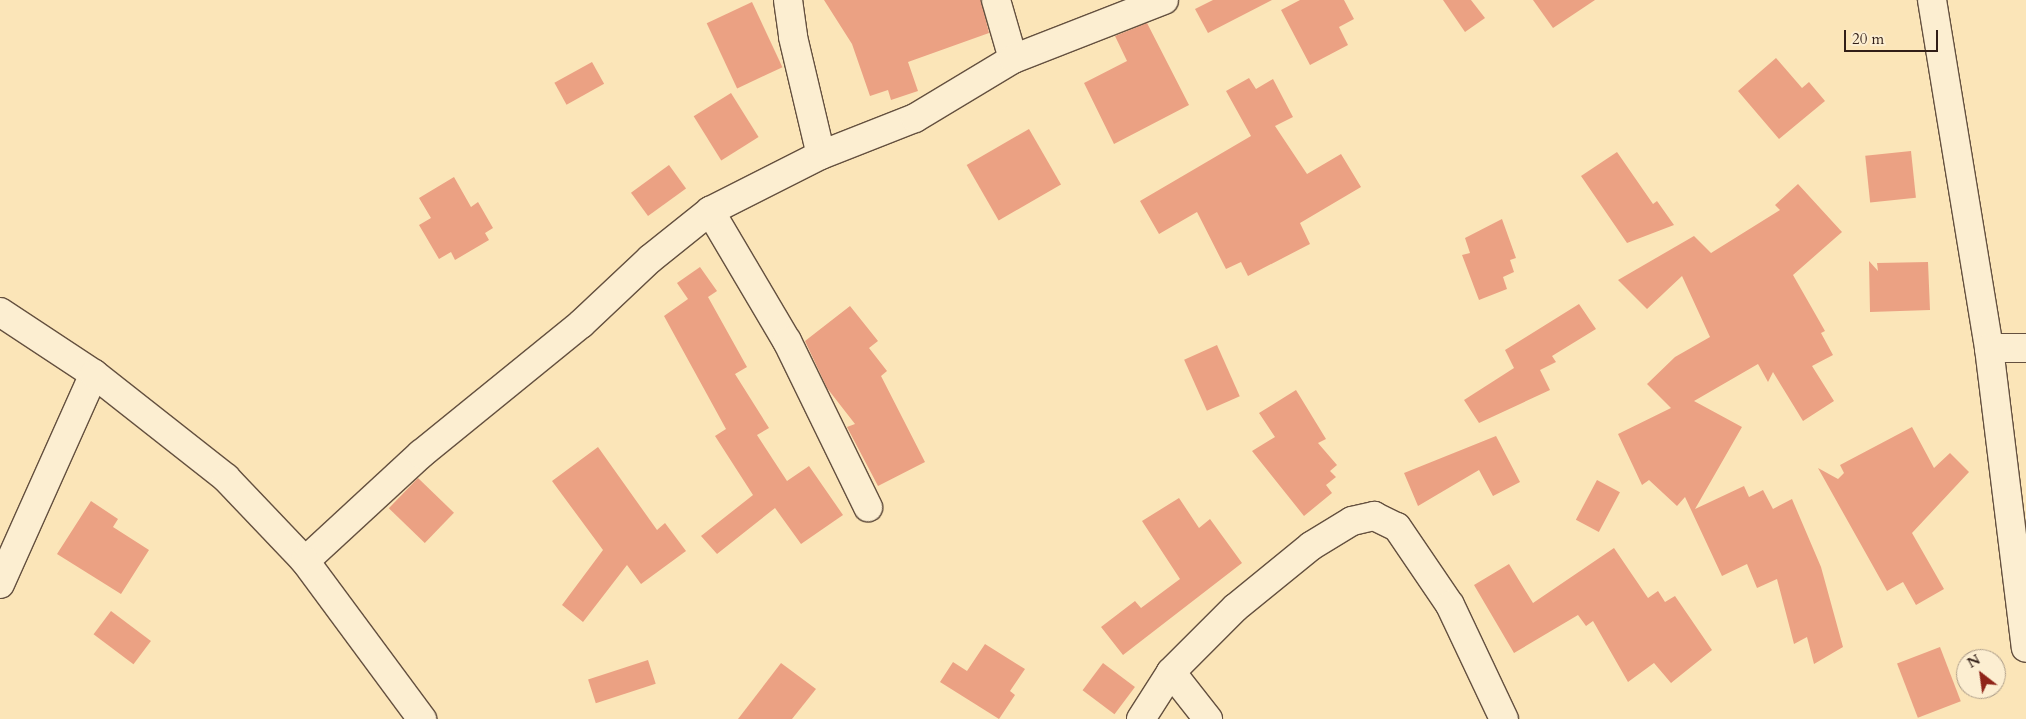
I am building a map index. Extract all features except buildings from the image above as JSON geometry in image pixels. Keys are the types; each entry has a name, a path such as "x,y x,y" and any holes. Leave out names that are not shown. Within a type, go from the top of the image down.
{"street":[{"path":"788,0 793,38 821,155"},
{"path":"996,0 1014,59"},
{"path":"305,561 421,454 581,324 650,259 710,211 821,155 915,118 1014,59 1164,0"},
{"path":"1932,0 1988,348 2026,648"},
{"path":"710,211 787,341 868,507"},
{"path":"0,312 94,374 226,478 305,561 422,719"},
{"path":"1988,348 2026,348"},
{"path":"0,584 94,374"},
{"path":"1141,719 1171,672 1235,608 1311,546 1352,521 1374,516 1397,527 1450,605 1504,719"},
{"path":"1171,672 1208,719"}]}
